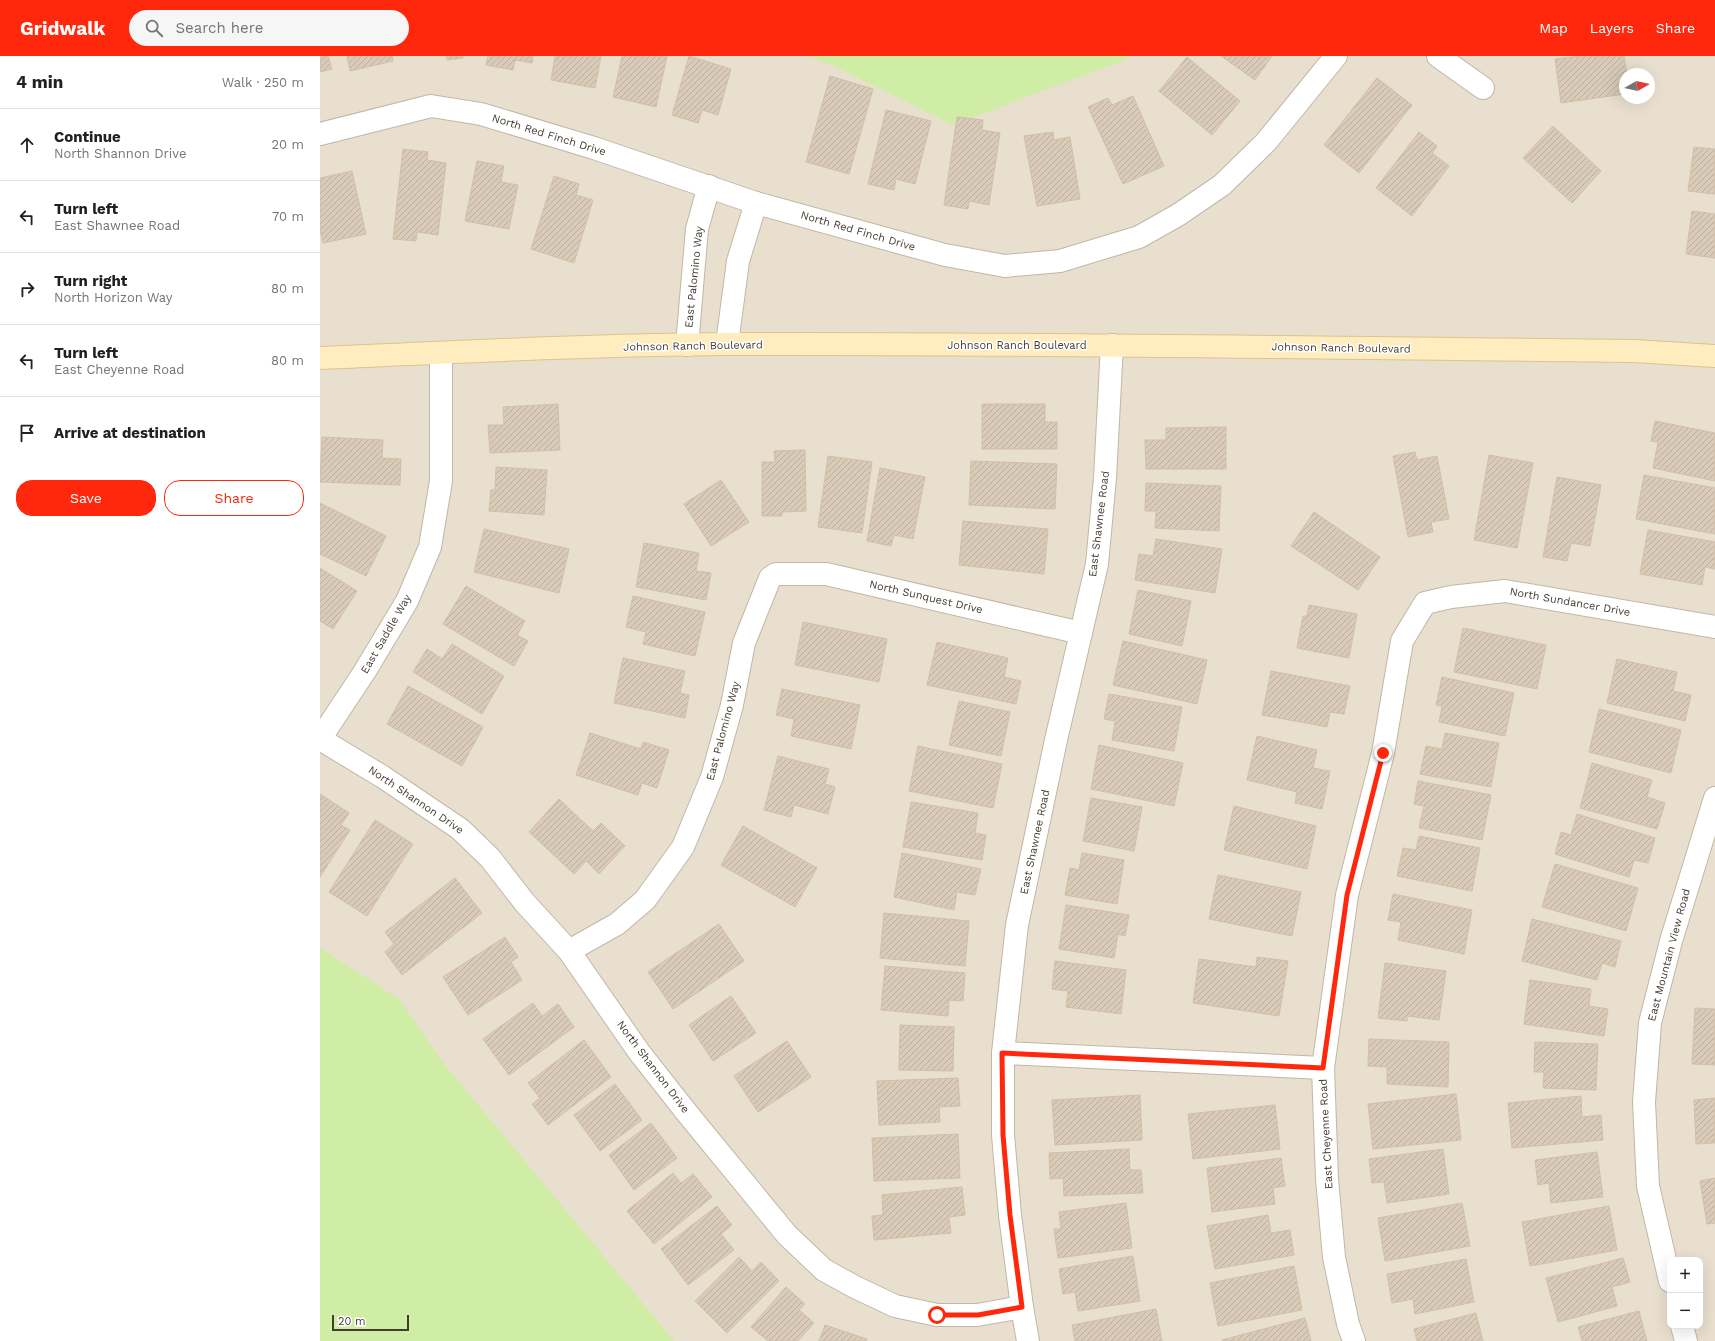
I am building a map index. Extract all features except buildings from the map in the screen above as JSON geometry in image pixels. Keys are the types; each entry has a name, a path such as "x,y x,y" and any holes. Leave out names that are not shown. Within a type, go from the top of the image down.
{"street":[{"name":"North Red Finch Drive","path":"320,134 432,106 481,114 594,148 756,203 945,256 1005,266 1060,261 1139,237 1178,215 1222,185 1266,142 1336,56"},
{"path":"1438,56 1483,88"},
{"name":"East Palomino Way","path":"688,345 697,229 709,186"},
{"path":"727,344 738,261 756,203"},
{"name":"Johnson Ranch Boulevard","path":"320,358 727,344 1112,345 1634,351 1715,356"},
{"name":"East Shawnee Road","path":"1028,1341 1010,1215 1003,1135 1002,1053 1017,925 1097,564 1105,478 1112,345"},
{"name":"East Saddle Way","path":"320,739 365,671 407,601 430,547 441,481 440,353"},
{"name":"North Sunquest Drive","path":"770,578 776,574 826,574 1081,633"},
{"name":"East Palomino Way","path":"569,951 618,924 645,900 683,847 712,777 732,704 744,643 770,578"},
{"name":"North Sundancer Drive","path":"1425,603 1450,597 1505,591 1715,627"},
{"name":"East Cheyenne Road","path":"1354,1341 1348,1324 1334,1257 1327,1179 1323,1068 1347,895 1383,753 1402,641 1425,603"},
{"name":"North Shannon Drive","path":"320,739 383,777 460,829 490,858 525,903 569,951 639,1052 686,1113 787,1235 824,1270 895,1306 937,1315 978,1315 1022,1307"},
{"name":"East Mountain View Road","path":"1667,1268 1648,1186 1644,1102 1650,1023 1671,941 1715,798"},
{"path":"1002,1053 1323,1068"},
{"path":"1683,1329 1686,1341"}],"shaded area":[{"path":"320,56 1715,56 1715,1341 320,1341"}],"green space":[{"path":"810,56 1128,56 1125,60 953,125 840,69"},
{"path":"320,948 399,999 444,1064 674,1341 320,1341"}],"route":[{"path":"937,1315 978,1315 1022,1307 1010,1215 1003,1135 1002,1053 1323,1068 1347,895 1383,753"}]}
